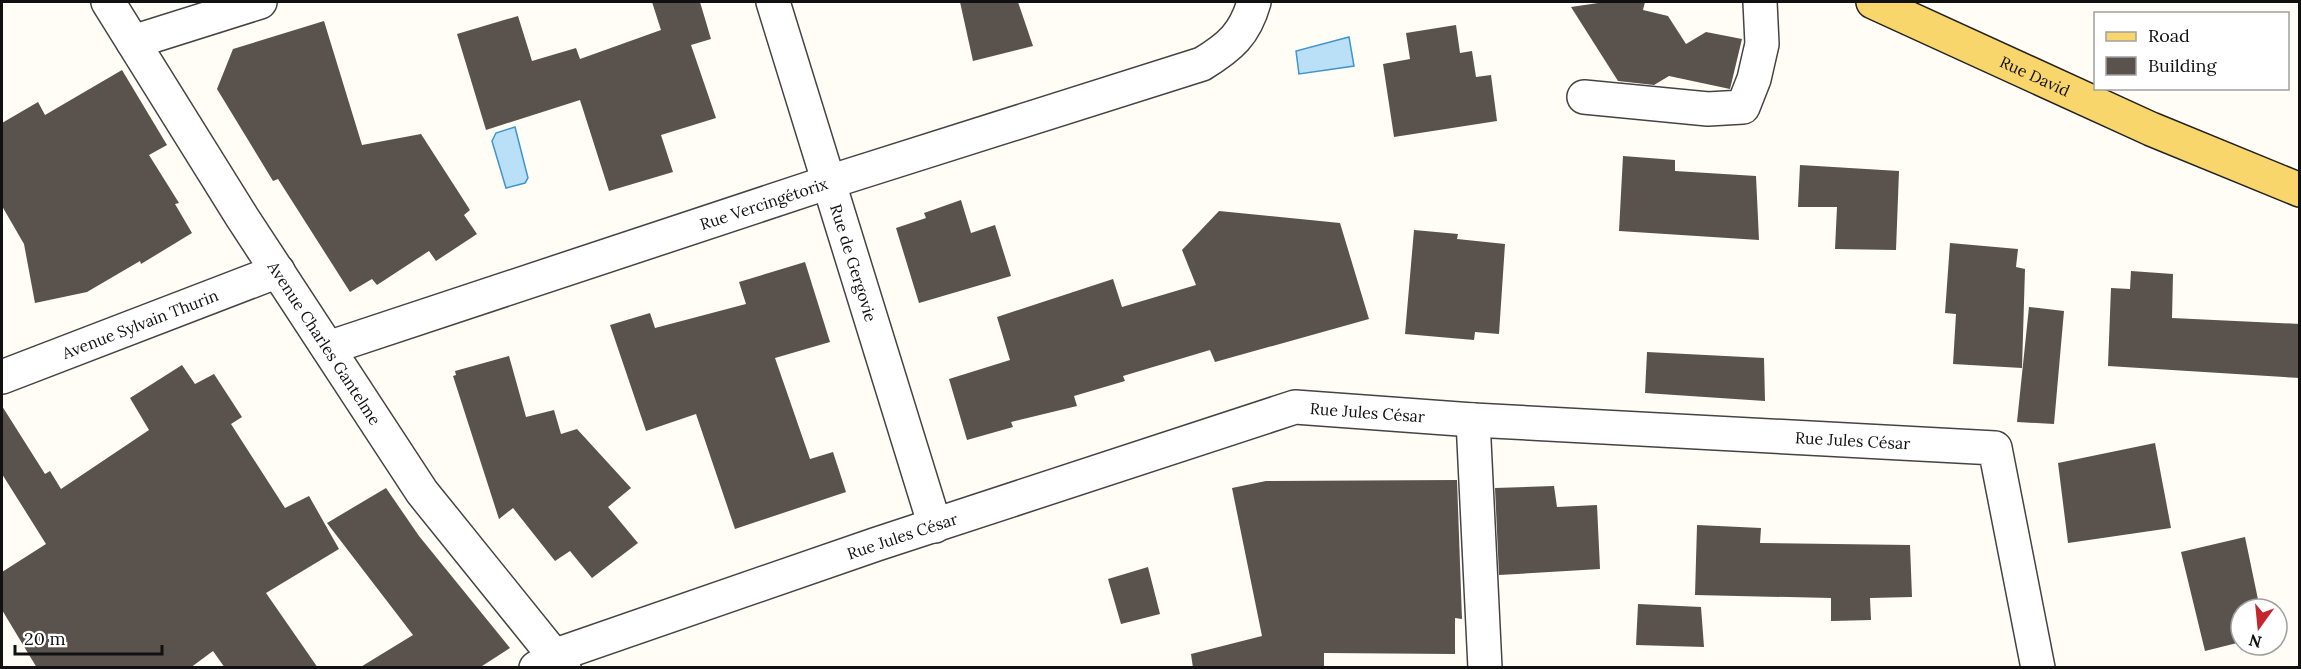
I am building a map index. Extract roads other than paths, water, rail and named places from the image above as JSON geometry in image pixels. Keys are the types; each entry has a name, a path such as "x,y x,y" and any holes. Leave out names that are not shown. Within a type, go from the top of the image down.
{"main road":[{"name":"Rue David","path":"1873,2 2151,129 2300,190"}],"street":[{"name":"Avenue Charles Gantelme","path":"108,2 242,217 422,492 552,663"},
{"path":"133,42 260,2"},
{"name":"Rue de Gergovie","path":"772,2 934,526"},
{"name":"Rue Vercingétorix","path":"328,348 829,182 1202,64 1236,40 1248,20 1254,2"},
{"path":"1584,97 1708,109 1743,107 1754,79 1762,44 1760,2"},
{"name":"Avenue Sylvain Thurin","path":"2,377 278,271"},
{"name":"Rue Jules César","path":"552,663 934,526 1295,407 1473,420 1995,448 2038,668"},
{"path":"1473,420 1485,668"}],"water":[{"path":"1349,37 1354,66 1299,74 1296,51"},
{"path":"515,127 528,178 525,183 506,188 492,141 496,133"}]}
